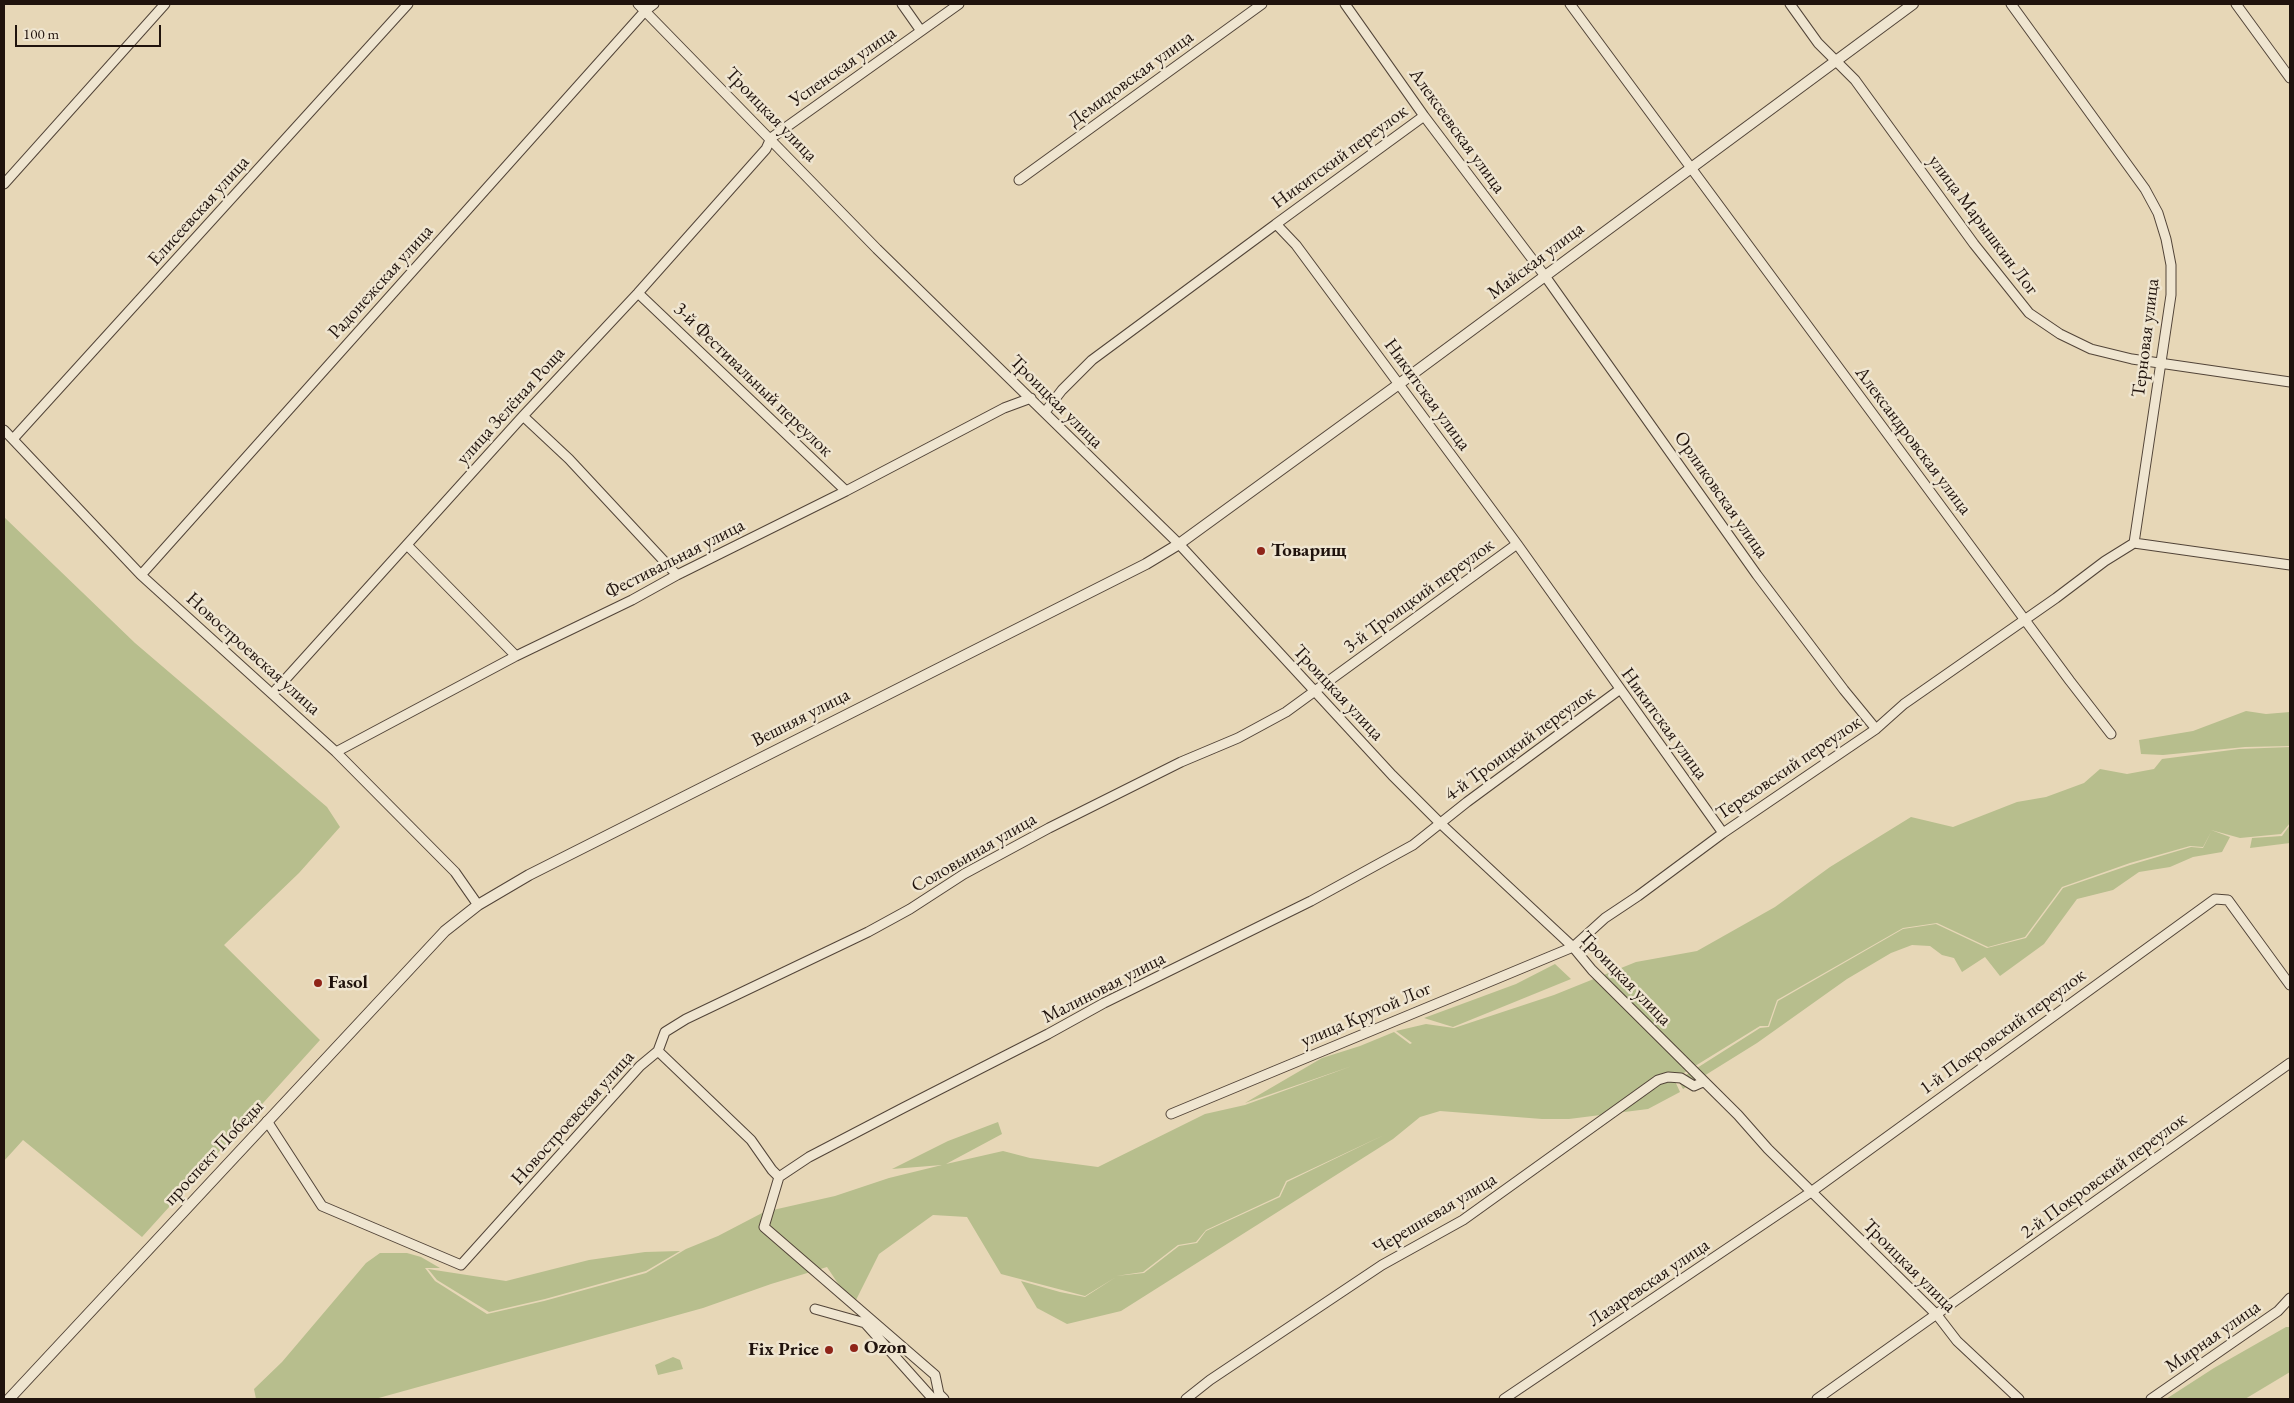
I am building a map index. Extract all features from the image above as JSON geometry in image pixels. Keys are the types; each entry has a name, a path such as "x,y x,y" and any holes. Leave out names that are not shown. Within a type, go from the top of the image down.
{"street":[{"path":"4,184 165,4"},
{"name":"Елисеевская улица","path":"13,439 408,4"},
{"name":"Радонежская улица","path":"141,575 642,7 654,4"},
{"path":"902,4 921,31"},
{"name":"Успенская улица","path":"771,138 959,4"},
{"name":"Демидовская улица","path":"1019,180 1262,4"},
{"name":"Алексеевская улица","path":"1345,4 1424,116 1545,276"},
{"name":"Александровская улица","path":"1570,4 2111,734"},
{"name":"улица Марышкин Лог","path":"1790,4 1818,43 1855,80 1974,244 2029,313 2060,334 2091,350 2132,359 2290,382"},
{"name":"Майская улица","path":"1179,544 1913,4"},
{"name":"Терновая улица","path":"2011,4 2145,189 2158,213 2171,265 2171,295 2134,543"},
{"path":"2236,4 2290,78"},
{"name":"Троицкая улица","path":"642,7 884,255 1031,398 1155,523 1179,544 1195,565 1316,691 1392,775 1440,823 1573,947 1592,970 1811,1192 1937,1315 1957,1341 2019,1399"},
{"name":"Никитский переулок","path":"1276,224 1424,116"},
{"name":"улица Зелёная Роща","path":"273,693 523,416 638,292 766,149 771,138"},
{"path":"1045,412 1062,390 1092,360 1276,224"},
{"name":"Никитская улица","path":"1276,224 1296,245 1517,544 1619,690 1723,832"},
{"name":"Орликовская улица","path":"1545,276 1757,574 1844,690 1876,729"},
{"name":"3-й Фестивальный переулок","path":"638,292 846,491"},
{"name":"Фестивальная улица","path":"336,752 516,656 632,600 1004,408 1031,398"},
{"path":"523,416 569,459 678,575"},
{"name":"Новостроевская улица","path":"4,430 141,575 336,752 455,872 478,905"},
{"path":"2134,543 2290,565"},
{"name":"Тереховский переулок","path":"1573,947 1605,918 1638,896 1723,832 1876,729 1904,704 2105,561 2134,543"},
{"name":"Вешняя улица","path":"445,931 478,905 529,875 1146,564 1179,544"},
{"name":"3-й Троицкий переулок","path":"1316,691 1517,544"},
{"path":"408,545 516,656"},
{"name":"4-й Троицкий переулок","path":"1440,823 1619,690"},
{"name":"Соловьиная улица","path":"658,1052 665,1032 686,1019 868,932 972,869 1142,782 1238,738 1286,712 1316,691"},
{"name":"Малиновая улица","path":"779,1177 809,1157 1373,868 1413,845 1440,823"},
{"name":"1-й Покровский переулок","path":"1811,1192 2215,899 2228,900 2290,985"},
{"name":"проспект Победы","path":"9,1399 445,931"},
{"name":"улица Крутой Лог","path":"1171,1114 1573,947"},
{"name":"Новостроевская улица","path":"267,1121 322,1206 461,1265 640,1066 658,1052 751,1140 779,1177"},
{"name":"2-й Покровский переулок","path":"1817,1399 2290,1063"},
{"name":"Черешневая улица","path":"1186,1399 1210,1380 1382,1265 1464,1220 1658,1080 1668,1077 1681,1078 1694,1086 1703,1082"},
{"path":"779,1177 764,1227 935,1375 939,1394 944,1399"},
{"name":"Лазаревская улица","path":"1504,1399 1811,1192"},
{"name":"Мирная улица","path":"2151,1399 2278,1311 2290,1298"},
{"path":"815,1309 865,1323 933,1399"}],"green space":[{"path":"4,517 135,643 327,807 340,827 299,873 224,945 320,1040 142,1237 23,1140 4,1161"},
{"path":"2246,711 2266,714 2290,712 2290,746 2245,747 2163,755 2141,754 2139,740 2193,731"},
{"path":"2290,747 2290,823 2281,834 2240,838 2211,830 2230,837 2222,852 2193,857 2170,867 2139,872 2113,890 2077,899 2044,944 2000,976 1985,957 1962,972 1954,958 1942,955 1930,946 1912,945 1891,953 1847,979 1757,1043 1683,1089 1678,1080 1760,1028 1769,1027 1778,1001 1903,929 1936,924 1987,948 2026,938 2063,888 2191,847 2203,848 2211,832 2203,847 2190,846 2130,863 2062,887 2025,937 1988,947 1937,923 1903,928 1777,1000 1768,1026 1760,1026 1674,1079 1680,1092 1648,1109 1569,1119 1542,1119 1440,1111 1420,1117 1393,1139 1121,1311 1067,1324 1037,1308 1021,1281 1085,1297 1116,1277 1085,1296 1001,1274 967,1217 933,1215 879,1254 853,1306 827,1267 703,1308 375,1399 256,1399 254,1389 282,1362 366,1263 380,1253 407,1253 421,1257 440,1268 425,1268 435,1281 487,1314 544,1301 646,1273 686,1249 718,1236 764,1212 835,1196 889,1178 942,1165 892,1169 948,1141 998,1122 1002,1134 946,1164 1003,1151 1030,1158 1098,1167 1205,1114 1245,1105 1352,1066 1245,1103 1322,1058 1360,1046 1394,1032 1410,1044 1412,1043 1396,1031 1426,1024 1454,1028 1554,995 1636,962 1697,951 1775,907 1830,867 1911,817 1953,827 2017,802 2046,797 2084,783 2100,769 2127,774 2154,769 2162,759 2239,749","holes":["1384,1135 1287,1182 1280,1197 1206,1231 1197,1243 1179,1246 1144,1273 1116,1276 1143,1272 1178,1245 1196,1242 1206,1230 1279,1196 1286,1181"]},
{"path":"2290,825 2290,843 2250,848 2252,838 2282,836"},
{"path":"1555,964 1571,979 1453,1027 1424,1018 1516,984"},
{"path":"680,1251 646,1271 545,1299 489,1312 437,1280 428,1269 506,1281 589,1260 645,1252"},
{"path":"2286,1327 2290,1327 2290,1372 2245,1399 2166,1399 2214,1368"},
{"path":"673,1357 680,1360 683,1369 658,1375 655,1365"}],"place":[{"name":"Товарищ","path":"1261,551"},
{"name":"Fasol","path":"318,983"},
{"name":"Ozon","path":"854,1348"},
{"name":"Fix Price","path":"829,1350"}]}
